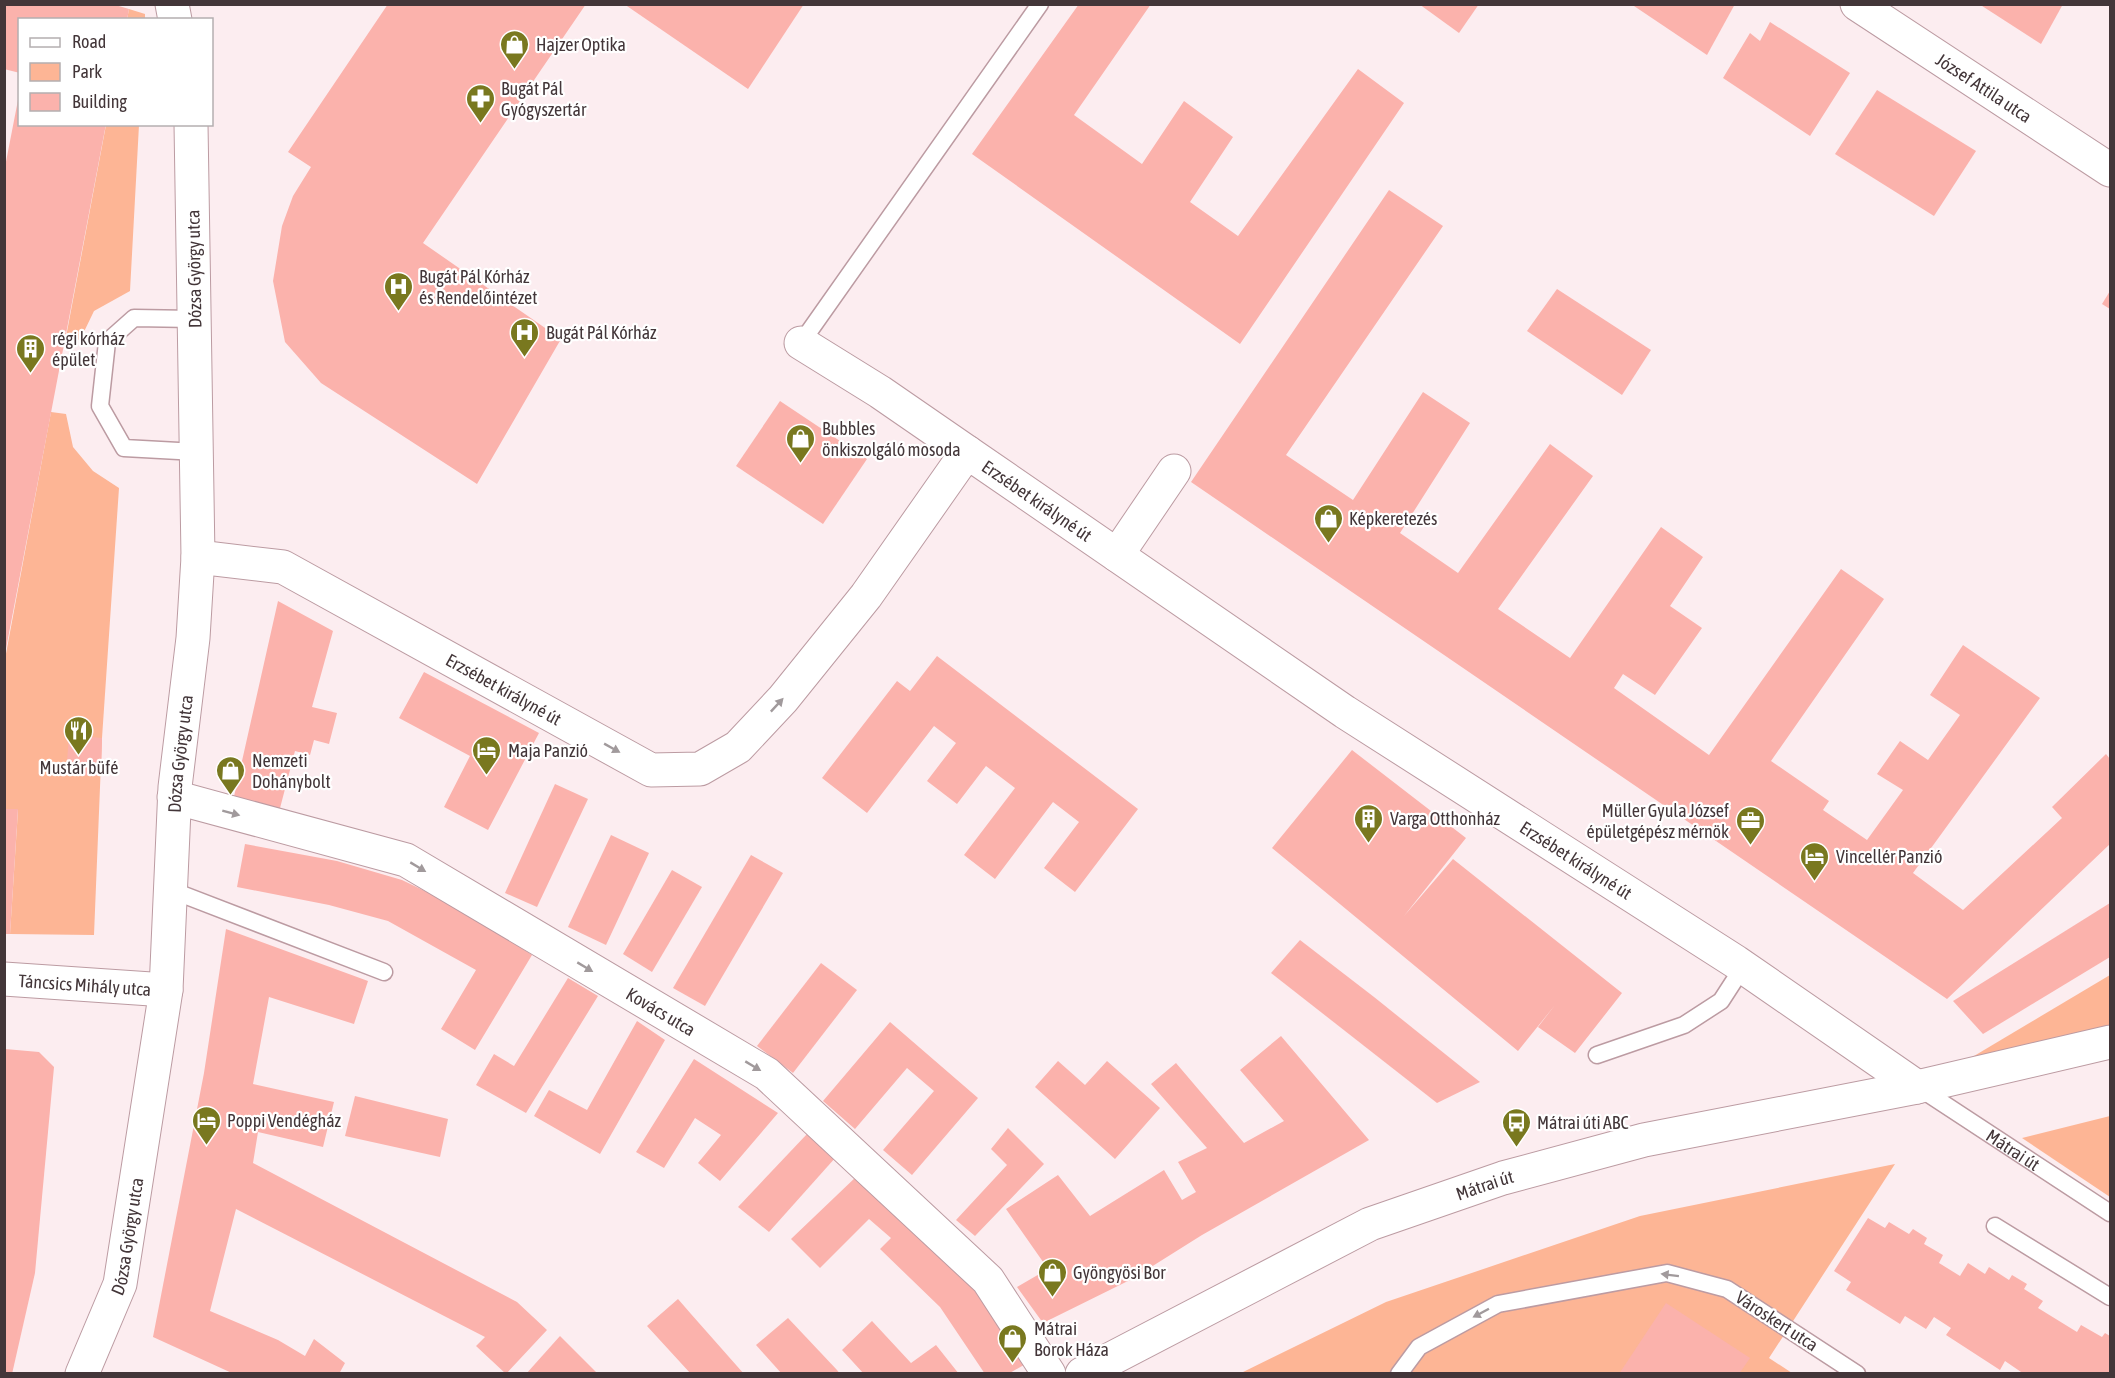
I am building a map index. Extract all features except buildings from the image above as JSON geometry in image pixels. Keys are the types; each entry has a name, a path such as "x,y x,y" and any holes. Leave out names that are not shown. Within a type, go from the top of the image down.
{"street":[{"name":"József Attila utca","path":"1857,4 2110,170"},
{"name":"Dózsa György utca","path":"82,1374 120,1284 166,990 174,798 193,638 198,557 191,126"},
{"path":"801,343 880,392 967,452"},
{"name":"Erzsébet királyné út","path":"198,557 283,567 651,770 700,769 738,747 783,699 866,596 967,452 1345,712 1743,967 1917,1087"},
{"path":"1117,555 1174,471"},
{"name":"Kovács utca","path":"174,798 406,860 767,1074 988,1280 1049,1374"},
{"name":"Táncsics Mihály utca","path":"4,979 166,990"},
{"name":"Mátrai út","path":"1082,1374 1370,1224 1492,1182 1644,1140 1917,1087 2110,1042"}],"lane":[{"path":"801,343 1040,4"},
{"path":"194,319 134,318 107,342 100,406 124,448 197,452"},
{"path":"171,890 384,972"},
{"path":"1597,1055 1684,1025 1721,1001 1743,967"},
{"name":"Mátrai út","path":"1917,1087 2110,1213"},
{"path":"1995,1226 2110,1297"},
{"name":"Városkert utca","path":"1399,1374 1419,1347 1498,1304 1667,1273 1727,1289 1857,1374"}],"green space":[{"path":"129,9 145,14 145,18 127,18"},
{"path":"106,126 139,126 130,291 94,311 80,340 66,337"},
{"path":"51,412 66,414 73,447 93,471 119,488 102,738 94,935 10,934 18,810 5,809 5,659"},
{"path":"2110,975 2110,1028 1927,1084"},
{"path":"2110,1116 2110,1197 2022,1138"},
{"path":"1895,1164 1769,1358 1792,1373 1239,1374 1386,1302 1640,1216"}],"place":[{"name":"Hajzer Optika","path":"515,70"},
{"name":"Bugát Pál Gyógyszertár","path":"480,124"},
{"name":"Bugát Pál Kórház és Rendelőintézet","path":"398,312"},
{"name":"Bugát Pál Kórház","path":"525,358"},
{"name":"régi kórház épület","path":"31,374"},
{"name":"Bubbles önkiszolgáló mosoda","path":"801,464"},
{"name":"Képkeretezés","path":"1328,544"},
{"name":"Mustár büfé","path":"79,756"},
{"name":"Maja Panzió","path":"487,776"},
{"name":"Nemzeti Dohánybolt","path":"231,796"},
{"name":"Varga Otthonház","path":"1369,844"},
{"name":"Müller Gyula József épületgépész mérnök","path":"1750,846"},
{"name":"Vincellér Panzió","path":"1815,882"},
{"name":"Poppi Vendégház","path":"206,1146"},
{"name":"Mátrai úti ABC","path":"1516,1148"},
{"name":"Gyöngyösi Bor","path":"1052,1298"},
{"name":"Mátrai Borok Háza","path":"1013,1364"}]}
